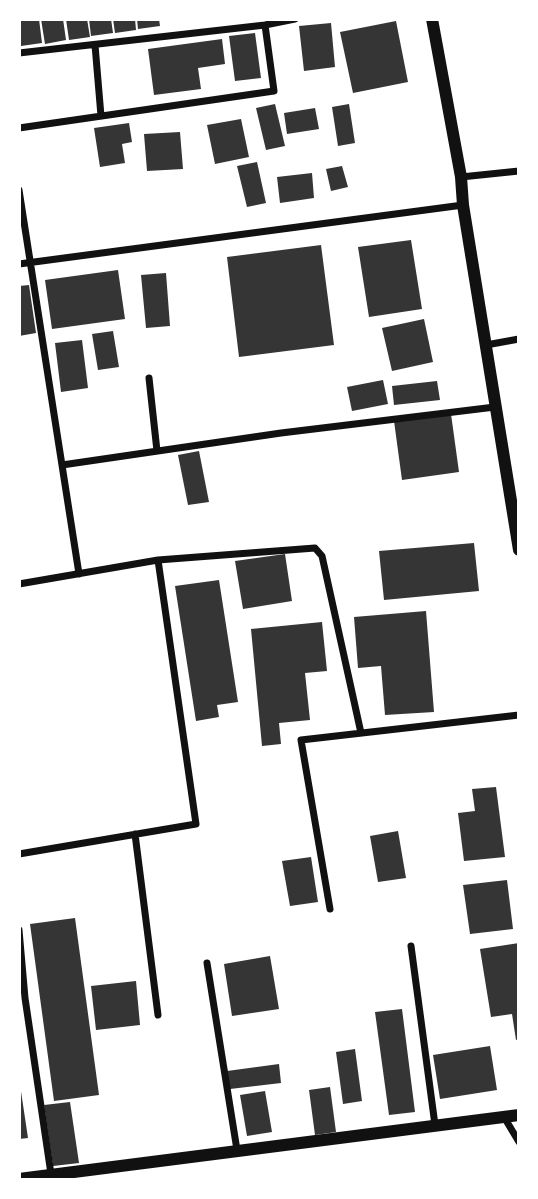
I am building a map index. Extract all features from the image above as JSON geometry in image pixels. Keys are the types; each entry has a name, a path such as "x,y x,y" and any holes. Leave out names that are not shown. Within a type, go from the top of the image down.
{"street":[{"path":"19,53 265,25 295,19"},
{"path":"432,19 461,177 463,205 495,407 514,488 519,550"},
{"path":"19,128 274,91 265,25"},
{"path":"95,45 101,116"},
{"path":"461,177 519,171"},
{"path":"19,190 79,574"},
{"path":"19,264 463,205"},
{"path":"486,345 519,339"},
{"path":"149,378 157,451"},
{"path":"62,465 281,433 495,407"},
{"path":"19,584 158,560 315,548 320,552 361,733"},
{"path":"19,854 196,824 158,560"},
{"path":"330,909 301,740 519,715"},
{"path":"135,834 158,1015"},
{"path":"19,930 22,999 51,1174"},
{"path":"411,946 435,1125"},
{"path":"207,963 237,1150"},
{"path":"19,1179 519,1115"},
{"path":"504,1116 519,1142"}],"building":[{"path":"19,19 39,19 42,43 21,46"},
{"path":"41,19 63,19 66,40 45,44"},
{"path":"66,19 87,19 90,37 69,40"},
{"path":"89,19 111,19 113,33 91,36"},
{"path":"113,19 135,19 136,30 115,33"},
{"path":"137,19 159,19 160,26 138,29"},
{"path":"396,21 408,82 353,93 340,32"},
{"path":"331,23 335,67 304,71 299,26"},
{"path":"255,33 261,78 235,81 229,36"},
{"path":"222,39 225,64 198,68 201,89 154,95 148,49"},
{"path":"275,104 285,146 266,150 256,108"},
{"path":"349,104 355,143 338,146 332,107"},
{"path":"315,108 319,129 287,134 284,113"},
{"path":"241,119 249,157 215,164 207,125"},
{"path":"129,123 132,142 122,144 125,163 100,167 94,128"},
{"path":"180,132 183,169 147,171 144,134"},
{"path":"257,162 266,203 247,207 237,166"},
{"path":"342,166 348,187 331,191 326,169"},
{"path":"312,173 314,198 280,203 277,177"},
{"path":"411,240 422,309 369,317 358,247"},
{"path":"321,245 334,345 239,357 227,257"},
{"path":"118,270 125,319 52,329 45,280"},
{"path":"166,273 170,326 146,328 141,275"},
{"path":"29,285 36,333 19,336 19,286"},
{"path":"424,319 433,362 392,371 382,328"},
{"path":"113,331 119,367 98,370 92,334"},
{"path":"82,340 88,388 61,392 55,343"},
{"path":"383,380 388,404 352,411 347,387"},
{"path":"437,381 440,400 394,405 392,386"},
{"path":"451,414 459,472 402,480 394,421"},
{"path":"199,451 209,502 188,505 178,455"},
{"path":"474,543 479,591 384,600 379,551"},
{"path":"285,554 292,601 243,609 235,561"},
{"path":"219,580 238,702 217,705 219,717 196,721 175,586"},
{"path":"426,611 434,712 385,715 381,666 358,668 354,617"},
{"path":"322,622 327,671 305,673 310,720 279,723 281,744 262,746 251,629"},
{"path":"496,787 505,857 464,861 458,813 475,811 472,789"},
{"path":"398,831 406,878 378,882 370,836"},
{"path":"311,857 318,902 290,906 282,861"},
{"path":"507,880 513,929 470,934 463,885"},
{"path":"75,918 99,1095 54,1101 30,924"},
{"path":"519,943 519,1039 516,1040 512,1014 491,1017 480,949"},
{"path":"270,956 279,1009 232,1016 224,964"},
{"path":"136,981 140,1025 96,1030 91,986"},
{"path":"402,1009 415,1112 389,1115 375,1012"},
{"path":"490,1046 497,1090 440,1099 433,1055"},
{"path":"355,1049 362,1101 343,1104 336,1052"},
{"path":"279,1064 281,1083 230,1089 227,1071"},
{"path":"19,1078 28,1138 19,1139"},
{"path":"330,1087 336,1132 315,1135 309,1090"},
{"path":"265,1091 272,1132 247,1136 240,1095"},
{"path":"70,1102 79,1163 53,1166 44,1105"}]}
